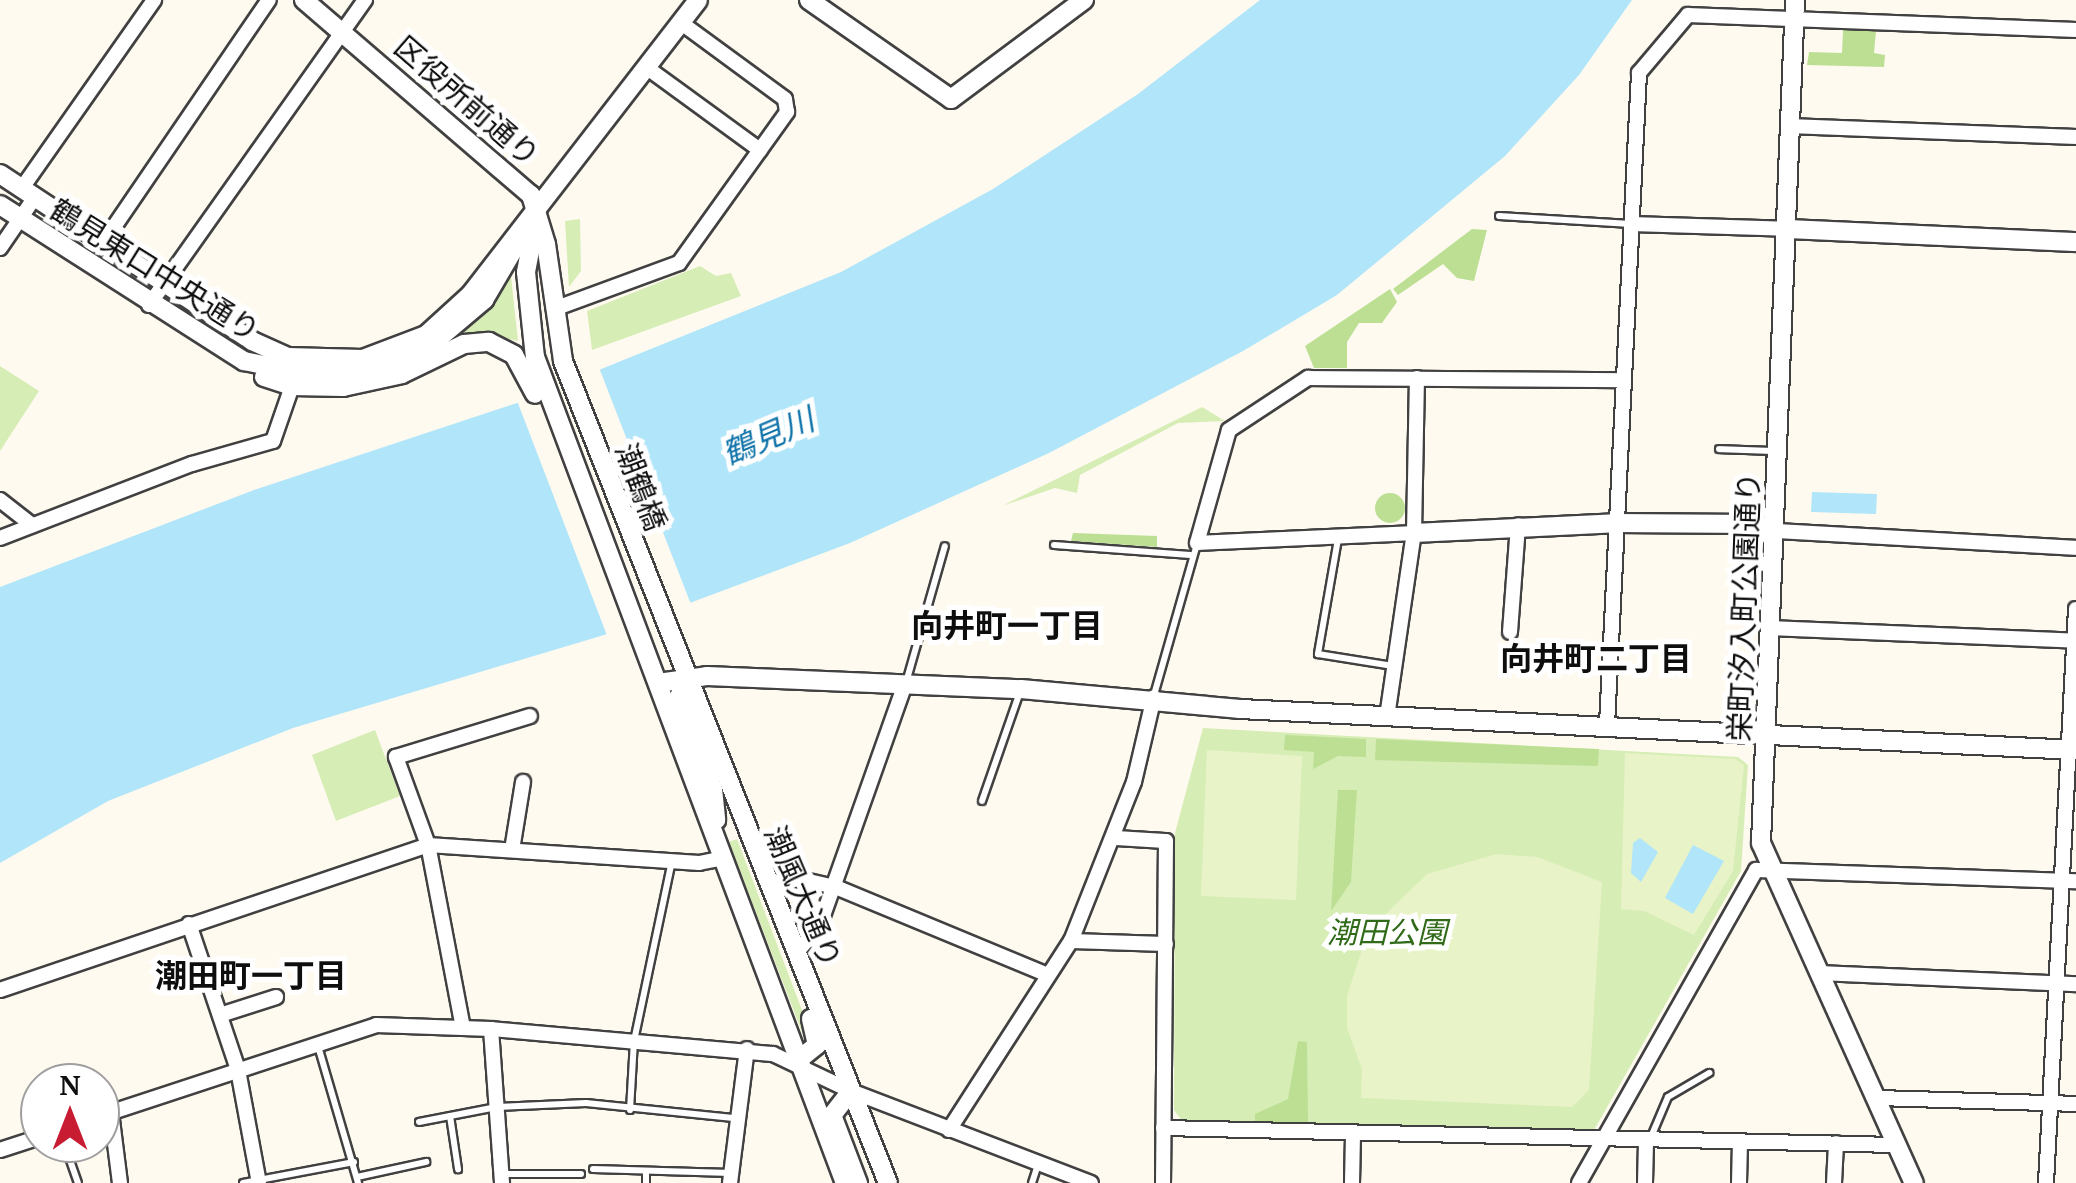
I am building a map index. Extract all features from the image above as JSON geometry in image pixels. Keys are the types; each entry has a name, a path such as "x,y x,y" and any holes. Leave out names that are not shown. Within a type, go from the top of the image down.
{"street":[{"path":"0,248 20,218 28,192 154,0"},
{"path":"104,243 269,0"},
{"name":"区役所前通り","path":"304,0 518,177 537,213"},
{"path":"149,304 365,0"},
{"name":"鶴見東口中央通り","path":"0,174 164,284 288,357 363,359 434,328 522,232 698,0"},
{"path":"808,0 951,99 1084,0"},
{"path":"1607,725 1636,78 1683,16 1794,10 2076,30"},
{"name":"栄町汐入町公園通り","path":"1794,10 1761,843 1914,1183"},
{"path":"554,309 679,263 787,112 785,98 680,22"},
{"path":"646,68 760,150"},
{"path":"1790,126 2076,137"},
{"name":"鶴見東口中央通り","path":"0,204 149,304 244,361 332,374 407,358 476,309 507,270 522,232"},
{"name":"潮鶴橋","path":"537,213 562,361 668,633"},
{"name":"潮鶴橋","path":"537,213 526,272 534,374 639,638"},
{"path":"1631,224 2076,242"},
{"path":"244,361 292,386 371,382 477,342 508,349 534,374"},
{"path":"1623,380 1308,378 1232,426 1194,549 1518,525 1616,523 1754,524 1774,531 2076,548"},
{"path":"1387,717 1414,533 1417,378"},
{"path":"0,538 274,440 292,386"},
{"path":"0,500 32,525"},
{"path":"1510,632 1518,525"},
{"path":"2046,1183 2056,983 2069,880 2076,608"},
{"path":"1770,628 2075,641"},
{"name":"潮風大通り","path":"668,633 888,1183"},
{"name":"潮風大通り","path":"639,638 846,1183"},
{"path":"686,679 678,698 713,789 715,834"},
{"path":"658,683 686,679 1021,689 1387,717 2072,749"},
{"path":"798,952 814,938 905,684"},
{"path":"950,1130 1071,941 1115,838 1154,697"},
{"path":"464,1028 428,844 396,757 530,716"},
{"path":"512,850 523,782"},
{"path":"1115,838 1166,841 1163,1183"},
{"path":"0,990 428,844 672,861 724,858"},
{"path":"1579,1183 1756,870 1770,866 2069,880"},
{"path":"797,1061 812,1053 818,1039 768,907 769,883 800,878 833,887 1048,975"},
{"path":"189,924 238,1070 254,1182"},
{"path":"1071,941 1166,944"},
{"path":"1820,972 2076,984"},
{"path":"220,1015 276,997"},
{"path":"120,1109 376,1025 490,1029 747,1049 797,1061 851,1091 1091,1183"},
{"path":"490,1029 502,1179"},
{"path":"730,1178 733,1118 747,1049"},
{"path":"851,1091 832,1115 858,1183"},
{"path":"1878,1098 2076,1104"},
{"path":"1164,1128 1602,1142 1897,1144"},
{"path":"1352,1183 1353,1134"},
{"path":"1645,1183 1648,1143"},
{"path":"1738,1183 1740,1144"},
{"path":"1834,1183 1836,1144"}],"lane":[{"path":"1499,216 1631,224"},
{"path":"1718,449 1778,451"},
{"path":"1338,539 1318,654 1393,666"},
{"path":"1054,545 1194,549 1154,697"},
{"path":"905,684 944,546"},
{"path":"982,800 1021,689"},
{"path":"630,1110 634,1042 672,861"},
{"path":"318,1044 358,1180 426,1162"},
{"path":"1648,1143 1656,1114 1668,1097 1708,1074"},
{"path":"419,1122 497,1107 586,1103 733,1118"},
{"path":"450,1116 458,1169"},
{"path":"254,1182 354,1162"},
{"path":"1032,1183 1038,1164"},
{"path":"593,1169 730,1178"},
{"path":"646,1170 646,1183"},
{"path":"502,1179 581,1174"}],"green space":[{"path":"1843,29 1876,31 1874,53 1885,55 1884,67 1807,65 1809,52 1842,53"},
{"path":"580,219 581,271 569,287 565,221"},
{"path":"1472,229 1487,230 1474,281 1457,278 1443,264 1398,295 1393,289"},
{"path":"700,266 716,276 731,273 741,296 592,350 587,311"},
{"path":"511,276 518,341 483,333 453,340"},
{"path":"1390,289 1397,302 1382,323 1359,323 1347,342 1347,368 1314,368 1305,346"},
{"path":"0,366 39,391 0,451"},
{"path":"1202,407 1225,421 1178,423 1080,475 1077,493 1055,488 1002,506"},
{"path":"1390,493 1401,497 1405,508 1401,519 1390,523 1379,519 1375,508 1379,497"},
{"path":"1073,533 1157,536 1157,547 1071,541"},
{"name":"潮田公園","path":"1203,728 1738,757 1748,765 1741,871 1593,1132 1182,1121 1174,1110 1175,833"},
{"path":"375,730 400,796 336,821 312,755"},
{"path":"1285,735 1366,739 1366,757 1338,756 1313,769 1314,752 1284,750"},
{"path":"1376,739 1599,749 1598,766 1375,760"},
{"path":"1207,750 1302,756 1296,900 1201,896"},
{"path":"1625,753 1735,759 1744,765 1733,871 1694,935 1644,911 1621,909"},
{"path":"1338,790 1357,790 1351,882 1331,911"},
{"path":"737,839 813,1039 805,1040 729,842"},
{"path":"1496,854 1537,857 1602,882 1589,1090 1572,1107 1361,1098 1362,1069 1347,1028 1347,996 1368,931 1427,874"},
{"path":"1298,1041 1307,1042 1308,1122 1255,1122 1255,1114 1288,1099"}],"water":[{"name":"鶴見川","path":"1260,0 1632,0 1579,75 1505,156 1337,295 1243,351 1049,453 850,543 604,635 293,728 108,801 0,863 0,587 254,490 517,403 841,272 993,189 1138,94"},
{"path":"1812,492 1877,494 1876,514 1811,512"},
{"path":"1640,838 1658,852 1641,882 1631,873 1633,843"},
{"path":"1693,845 1724,861 1693,914 1665,898"}],"pier":[{"path":"598,365 692,607 608,638 516,398"}],"district":[{"name":"向井町一丁目","path":"1007,625"},
{"name":"向井町二丁目","path":"1596,658"},
{"name":"潮田町一丁目","path":"251,975"}]}
